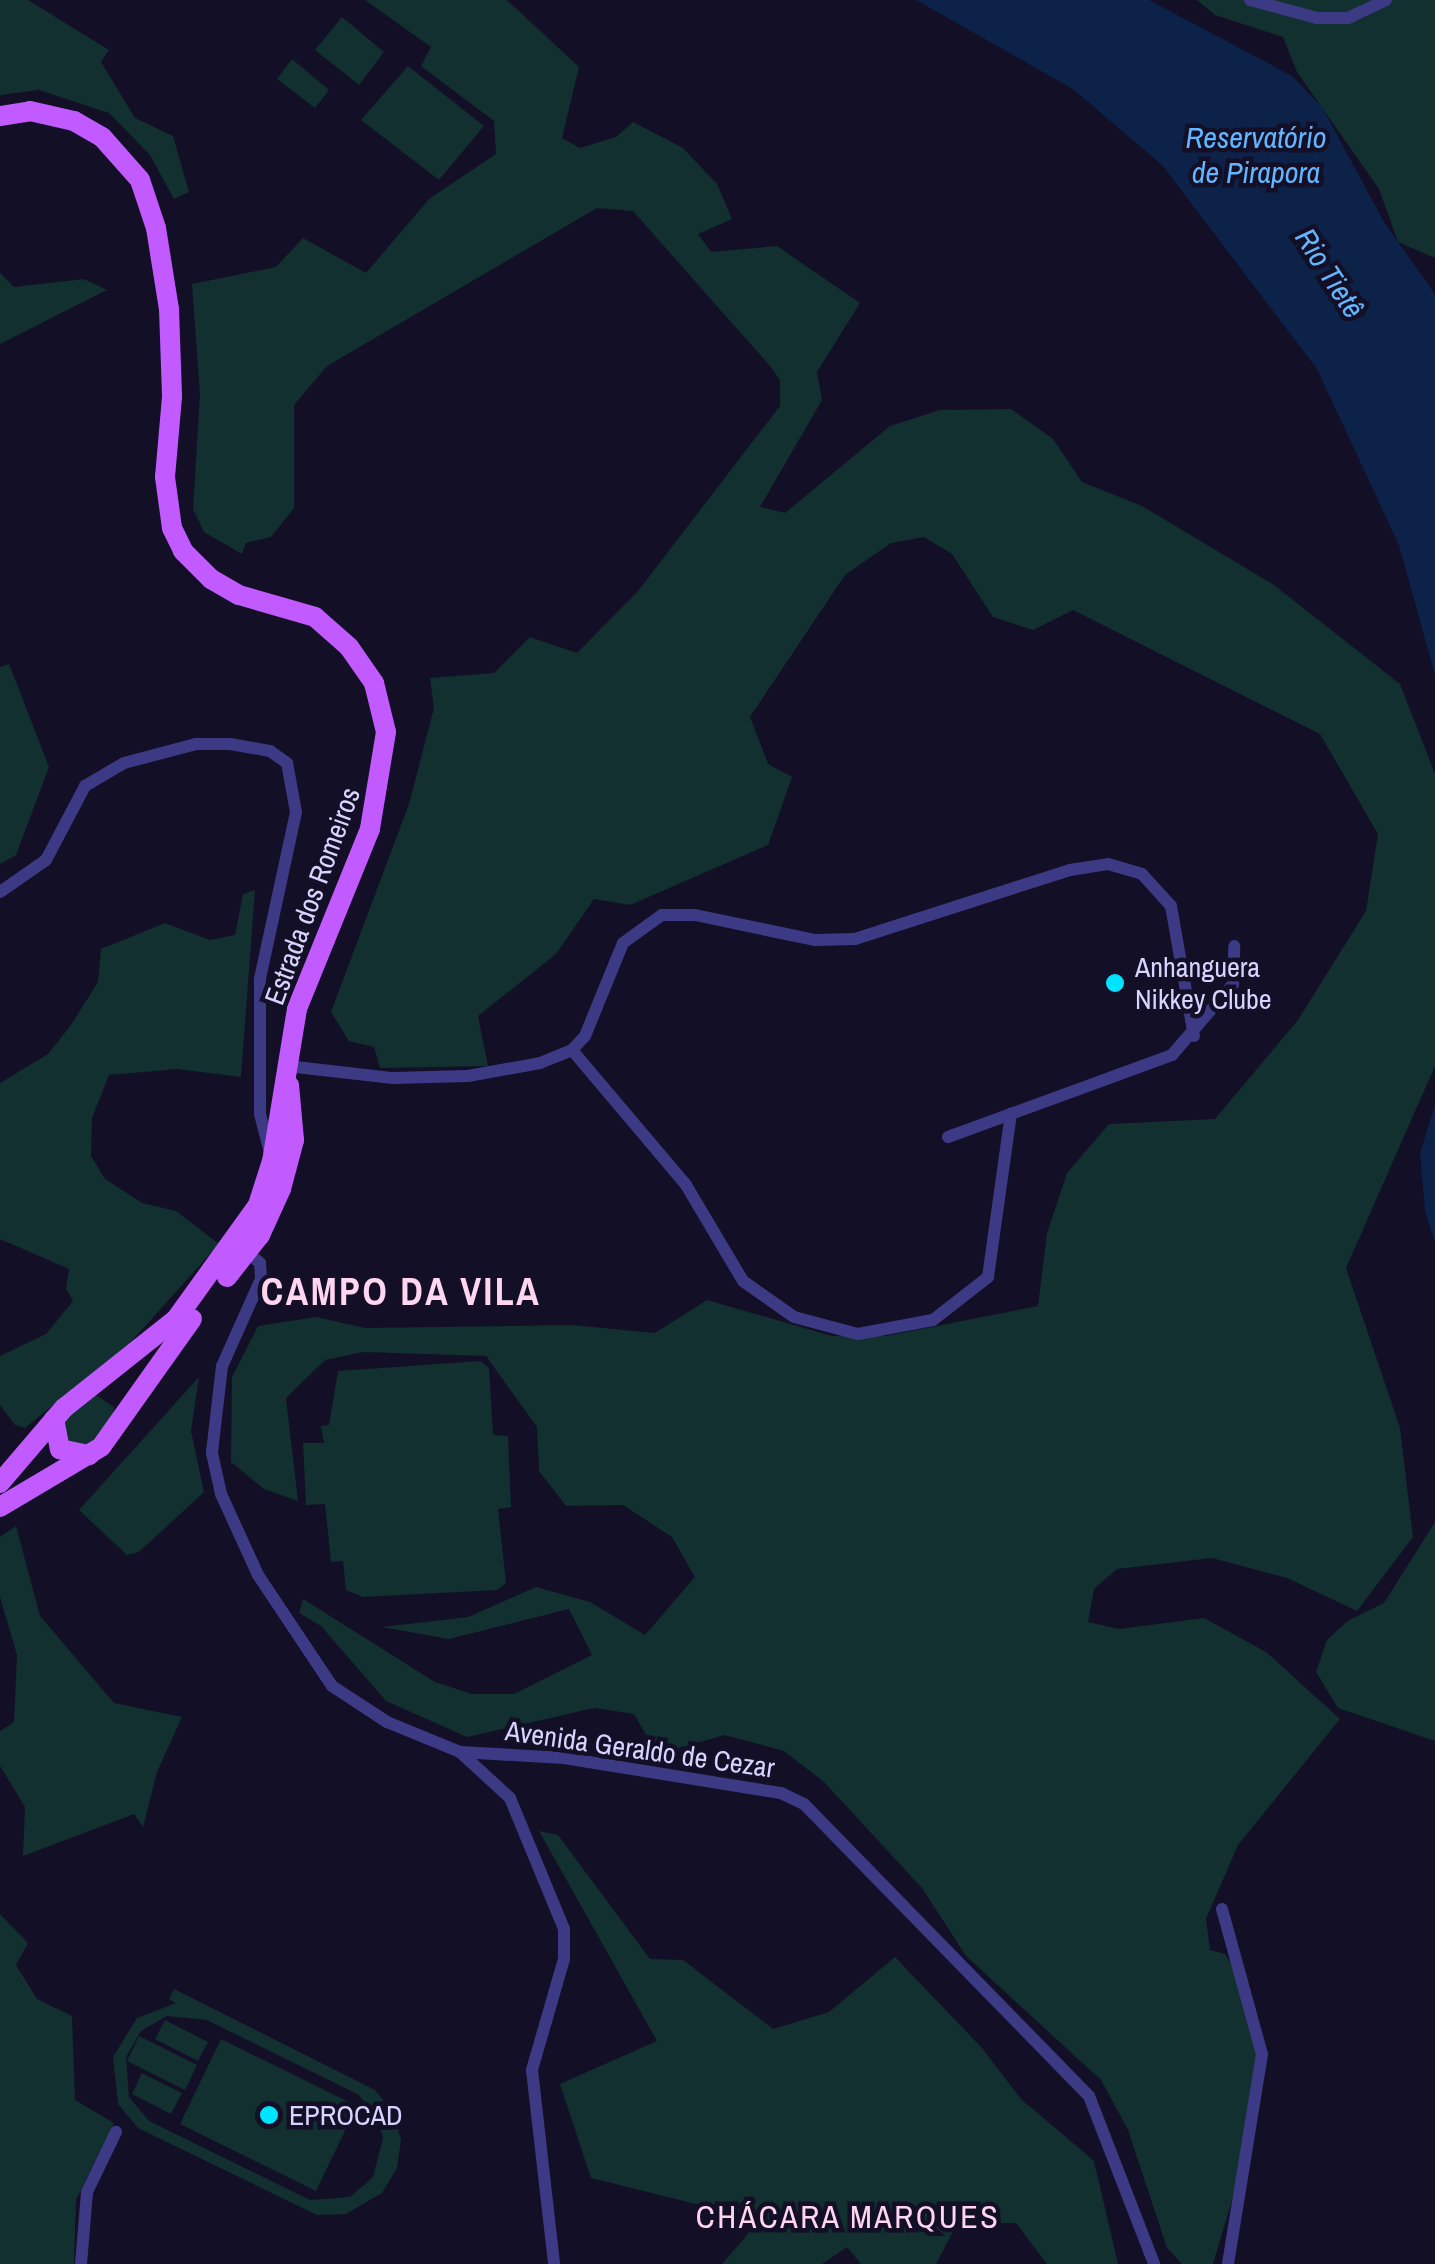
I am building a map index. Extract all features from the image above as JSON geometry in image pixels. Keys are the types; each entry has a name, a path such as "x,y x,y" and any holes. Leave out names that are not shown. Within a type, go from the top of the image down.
{"main road":[{"name":"Estrada dos Romeiros","path":"0,116 49,114 102,137 128,161 148,198 170,309 167,508 182,550 239,596 314,617 349,647 380,699 386,732 376,809 315,956 286,1070 272,1161 237,1255 168,1327 54,1419 0,1483"},
{"name":"Estrada dos Romeiros","path":"0,1506 89,1454 124,1419 170,1346 281,1189 295,1128 286,1070"},
{"path":"96,1388 120,1402 124,1419"},
{"path":"54,1419 60,1448 89,1454"}],"street":[{"path":"1250,0 1317,18 1348,18 1386,0"},
{"path":"0,892 46,860 85,786 124,763 196,744 251,746 280,756 292,772 296,812 260,979 260,1114 281,1189"},
{"path":"286,1070 392,1078 468,1076 572,1050 593,1025 622,943 662,915 696,915 815,940 855,939 1070,870 1108,864 1142,874 1171,906 1194,1036"},
{"path":"948,1137 1161,1061 1194,1036 1233,984 1234,946"},
{"path":"572,1050 686,1185 743,1281 794,1317 858,1334 934,1320 988,1276 1011,1114"},
{"name":"Avenida Geraldo de Cezar","path":"237,1255 260,1263 257,1290 216,1393 212,1453 230,1519 277,1605 340,1694 387,1722 460,1752 564,1758 780,1793 804,1804 1089,2096 1154,2264"},
{"path":"460,1752 510,1798 564,1929 564,1960 532,2070 554,2264"},
{"path":"1222,1909 1262,2054 1228,2264"},
{"path":"81,2264 87,2192 116,2132"}],"green space":[{"path":"0,0 28,0 109,50 101,62 135,118 173,136 189,192 174,199 150,155 109,113 39,90 0,95"},
{"path":"365,0 507,0 579,67 562,138 580,148 616,137 633,122 683,148 717,184 732,219 698,234 711,252 777,246 860,303 817,372 822,400 760,507 785,513 890,426 940,410 1011,409 1053,439 1082,482 1142,506 1274,585 1400,684 1435,774 1435,1066 1346,1268 1400,1428 1413,1537 1357,1611 1287,1578 1212,1558 1117,1569 1094,1589 1088,1622 1119,1629 1204,1618 1266,1652 1340,1719 1238,1845 1206,1919 1210,1950 1225,1954 1239,1975 1257,2050 1238,2180 1213,2264 1182,2264 1167,2248 1128,2130 1101,2080 966,1956 922,1888 824,1782 784,1751 725,1735 657,1754 634,1714 594,1708 467,1737 386,1701 321,1626 299,1613 303,1599 435,1682 472,1694 514,1694 592,1655 569,1609 449,1639 382,1627 468,1617 536,1587 590,1602 645,1635 695,1577 672,1537 623,1505 566,1506 539,1471 537,1427 486,1356 363,1352 325,1360 286,1398 298,1501 264,1489 231,1462 232,1377 258,1326 316,1317 365,1328 572,1325 655,1333 707,1300 832,1336 886,1336 1038,1306 1047,1233 1067,1173 1109,1124 1215,1119 1298,1020 1366,911 1378,834 1320,734 1073,610 1033,630 993,617 952,554 924,537 891,543 845,575 750,717 768,764 792,777 768,845 630,905 594,899 556,954 478,1016 488,1066 380,1068 374,1047 349,1041 331,1012 409,804 434,708 430,678 494,673 530,637 577,653 638,591 780,406 780,380 633,211 597,208 327,366 294,405 294,508 271,537 246,543 242,554 204,532 193,509 200,394 192,284 276,267 303,238 366,273 429,199 496,154 494,121 421,66 431,47"},
{"path":"1197,0 1435,0 1435,258 1398,242 1379,189 1297,72 1283,37 1215,15"},
{"path":"342,17 384,52 359,85 315,50"},
{"path":"292,59 329,90 315,108 277,79"},
{"path":"408,66 484,126 439,180 361,120"},
{"path":"0,273 14,287 84,279 107,290 0,344"},
{"path":"9,664 49,767 16,855 0,864 0,667"},
{"path":"255,890 241,1077 177,1069 109,1075 92,1118 91,1156 105,1179 142,1203 176,1211 219,1244 130,1343 25,1428 15,1425 0,1405 0,1356 46,1334 73,1301 66,1289 69,1269 0,1239 0,1083 48,1054 71,1025 98,982 101,949 165,923 210,940 235,935 243,894"},
{"path":"480,1361 489,1368 493,1435 508,1436 511,1507 498,1509 506,1583 497,1590 363,1597 346,1590 343,1561 331,1562 325,1504 306,1505 303,1443 324,1443 321,1426 329,1425 338,1371"},
{"path":"199,1377 191,1431 204,1492 139,1552 127,1555 79,1510"},
{"path":"96,1395 114,1407 113,1417 89,1444 70,1449 60,1421"},
{"path":"1435,1522 1435,1741 1338,1708 1316,1672 1327,1640 1349,1620 1384,1603"},
{"path":"16,1526 40,1616 114,1703 182,1717 157,1772 143,1827 134,1814 23,1856 25,1807 0,1766 0,1731 14,1722 17,1655 0,1597 0,1537"},
{"path":"539,1831 558,1835 650,1959 683,1960 773,2029 829,2012 895,1957 982,2048 1021,2099 1094,2161 1118,2264 1047,2264 1016,2223 957,2224 936,2264 861,2264 847,2247 822,2264 722,2264 760,2220 591,2178 560,2084 657,2041"},
{"path":"0,1914 28,1943 16,1965 37,1999 72,2016 75,2100 114,2123 76,2200 74,2264 0,2264"},
{"path":"174,1989 375,2090 393,2113 401,2140 397,2168 382,2193 346,2214 317,2215 138,2128 118,2104 113,2057 137,2018 176,2003 169,1999","holes":["167,2016 207,2020 359,2095 378,2119 383,2138 373,2177 350,2197 310,2200 149,2121 129,2097 126,2057 141,2031"]},
{"path":"165,2020 208,2042 198,2061 155,2039"},
{"path":"139,2036 197,2065 185,2090 127,2061"},
{"name":"EPROCAD","path":"221,2039 357,2106 316,2191 180,2124"},
{"path":"142,2073 182,2093 171,2114 132,2094"}],"water":[{"name":"Reservatório de Pirapora","path":"916,0 1149,0 1292,76 1322,107 1384,222 1435,294 1435,675 1399,545 1317,369 1163,166 1073,89"},
{"path":"1435,1105 1435,1242 1425,1211 1420,1153"}],"place":[{"name":"Anhanguera Nikkey Clube","path":"1115,983"},
{"name":"EPROCAD","path":"269,2115"}],"district":[{"name":"CAMPO DA VILA","path":"401,1292"},
{"name":"CHÁCARA MARQUES","path":"848,2217"}],"water label":[{"name":"Rio Tietê","path":"1330,273"}]}
